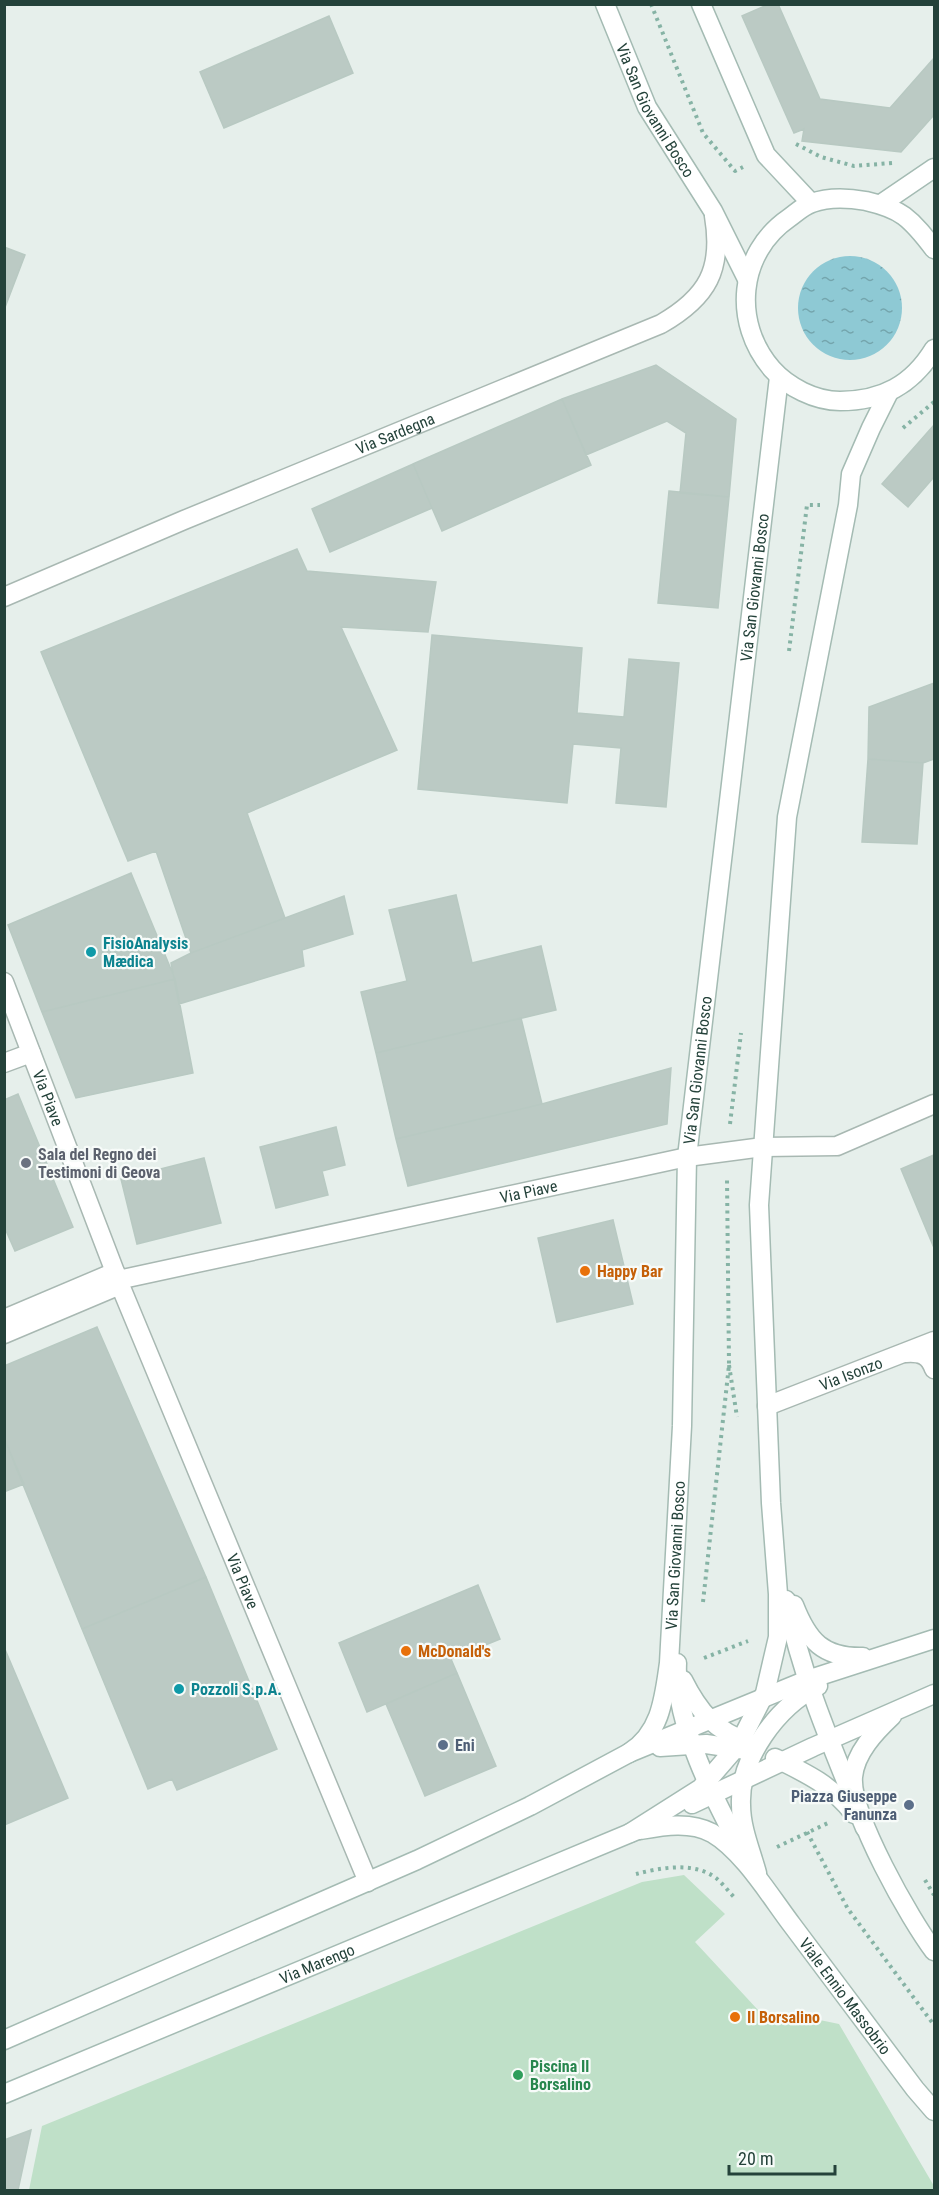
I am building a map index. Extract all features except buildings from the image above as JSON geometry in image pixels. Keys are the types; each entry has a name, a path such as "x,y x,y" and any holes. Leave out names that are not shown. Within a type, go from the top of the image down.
{"main road":[{"name":"Via San Giovanni Bosco","path":"605,4 647,107 713,211 747,279"},
{"path":"701,4 766,155 812,203"},
{"path":"881,204 934,168"},
{"path":"932,354 910,379 889,392 861,401 832,401 804,393 779,377 762,357 750,333 744,306 747,279 758,250 776,226 812,203 844,199 881,204 902,215 920,230 934,249"},
{"name":"Via Sardegna","path":"4,597 184,520 661,324 676,315 699,293 712,271 717,255 717,233 713,211"},
{"name":"Via San Giovanni Bosco","path":"629,1753 648,1738 657,1722 674,1652 682,1416 687,1157 779,377"},
{"path":"887,1654 842,1657 830,1653 817,1644 808,1632 795,1606 771,1503 759,1204 787,817 848,505 851,474 889,392"},
{"name":"Via Piave","path":"4,982 118,1279 368,1882"},
{"path":"4,1063 31,1053"},
{"name":"Via Piave","path":"118,1279 687,1157 763,1147 837,1146 934,1104"},
{"path":"4,1319 118,1279"},
{"path":"4,1334 118,1279"},
{"name":"Via Isonzo","path":"767,1406 934,1341"},
{"path":"902,1354 923,1354 931,1360 934,1369"},
{"path":"759,1881 748,1861 741,1804 747,1747 772,1666 778,1637 773,1513"},
{"path":"773,1513 781,1575 794,1640 808,1685 821,1744 921,1934 934,1951"},
{"path":"4,2040 368,1882 530,1806 629,1753 691,1737 710,1720 762,1698 808,1685 887,1654 934,1640"},
{"path":"674,1652 694,1702 710,1720 747,1747 820,1780 833,1790 865,1828"},
{"path":"674,1652 676,1676 691,1737 711,1788 759,1881"},
{"path":"711,1788 747,1747 808,1685"},
{"path":"630,1833 711,1788 745,1779 934,1694"},
{"path":"865,1828 853,1788 855,1766 869,1741 881,1726 904,1707"},
{"path":"691,1737 706,1744 774,1749 821,1744"},
{"path":"630,1833 673,1826 704,1829 717,1836 748,1861"},
{"name":"Via Marengo","path":"4,2094 630,1833"},
{"name":"Viale Ennio Massobrio","path":"759,1881 934,2111"}],"path":[{"path":"651,4 703,133 735,171"},
{"path":"793,142 822,157 854,166 894,163"},
{"path":"702,1602 729,1365"},
{"path":"696,1661 751,1640"},
{"path":"714,1877 807,1832 853,1813"},
{"path":"807,1832 848,1909 934,2025"}],"green space":[{"name":"Piscina Il Borsalino","path":"684,1875 725,1914 695,1942 771,2024 810,2018 839,2024 934,2186 934,2190 29,2190 42,2126 642,1882"}],"water":[{"path":"850,256 870,260 887,271 898,288 902,308 898,328 887,345 870,356 850,360 830,356 813,345 802,328 798,308 802,288 813,271 830,260"}],"place":[{"name":"FisioAnalysis Mædica","path":"91,952"},
{"name":"Sala del Regno dei Testimoni di Geova","path":"26,1163"},
{"name":"Happy Bar","path":"585,1271"},
{"name":"McDonald's","path":"406,1651"},
{"name":"Pozzoli S.p.A.","path":"179,1689"},
{"name":"Eni","path":"443,1745"},
{"name":"Piazza Giuseppe Fanunza","path":"909,1805"},
{"name":"Il Borsalino","path":"735,2017"},
{"name":"Piscina Il Borsalino","path":"518,2075"}]}
